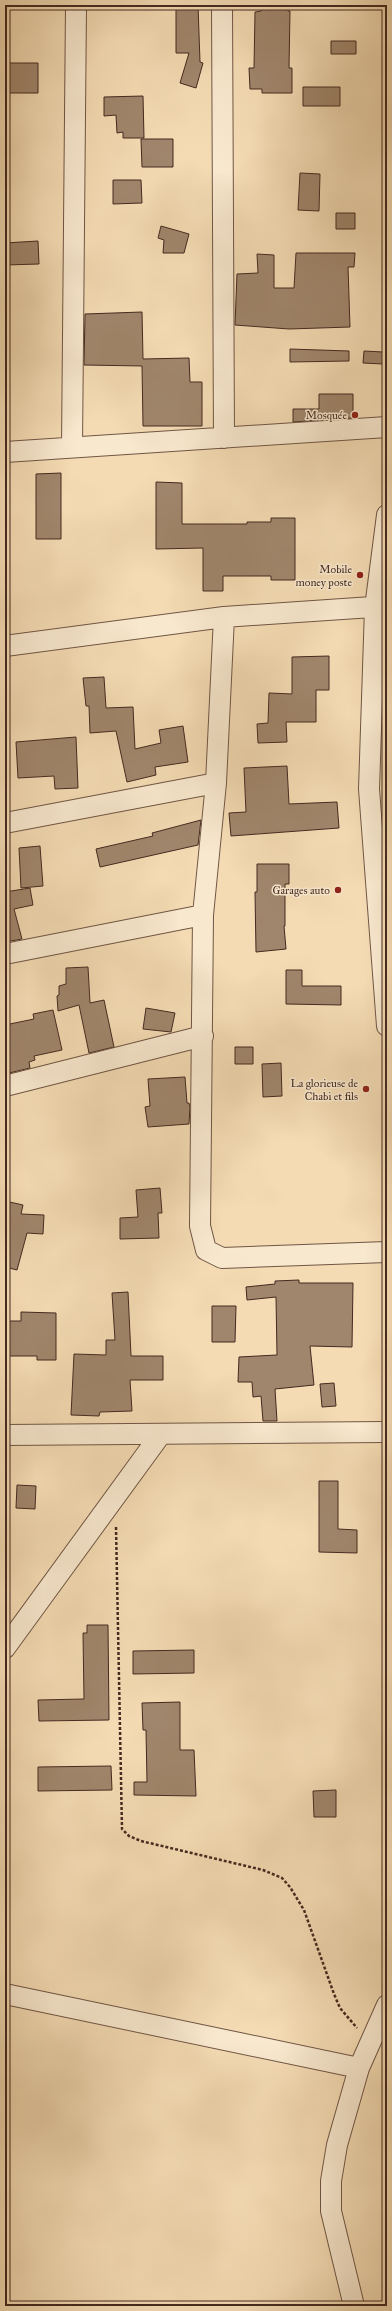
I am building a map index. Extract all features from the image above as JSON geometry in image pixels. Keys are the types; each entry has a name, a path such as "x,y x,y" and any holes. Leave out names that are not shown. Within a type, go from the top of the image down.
{"street":[{"path":"72,447 76,5"},
{"path":"222,5 224,438"},
{"path":"5,452 387,427"},
{"path":"387,515 381,607 378,788 387,1026"},
{"path":"5,646 224,617 381,607"},
{"path":"224,617 216,783 203,915 204,1036 200,1226 206,1250 222,1258 387,1252"},
{"path":"5,823 216,783"},
{"path":"5,954 203,915"},
{"path":"5,1086 204,1036"},
{"path":"5,1435 387,1432"},
{"path":"5,1648 161,1434"},
{"path":"5,1994 359,2068"},
{"path":"354,2306 331,2211 331,2181 337,2145 359,2068 387,2005"}],"path":[{"path":"115,1496 122,1829 129,1836 141,1841 263,1870 282,1878 290,1887 304,1910 316,1949 340,2008 371,2043"}],"building":[{"path":"176,5 198,5 200,62 203,63 196,88 180,83 189,53 176,53"},
{"path":"261,5 288,5 288,11 290,11 289,68 292,68 292,93 262,93 262,89 250,89 249,68 254,68 255,12 261,11"},
{"path":"331,41 356,41 356,54 331,54"},
{"path":"5,63 38,63 38,93 5,93"},
{"path":"303,87 340,87 340,106 303,106"},
{"path":"143,96 144,138 123,138 123,132 117,133 116,115 104,116 104,97"},
{"path":"141,139 173,139 173,167 142,167"},
{"path":"300,173 320,174 319,211 298,210"},
{"path":"113,180 141,180 142,203 113,204"},
{"path":"336,213 355,213 355,229 336,229"},
{"path":"161,226 189,234 184,253 163,253 164,240 158,238"},
{"path":"38,241 39,264 5,265 5,243"},
{"path":"296,253 355,253 354,267 348,267 350,327 289,329 235,325 237,274 258,273 257,254 274,255 274,288 294,288"},
{"path":"142,312 143,359 189,358 190,382 202,382 202,426 143,426 142,366 84,365 85,314"},
{"path":"290,349 349,351 349,361 290,362"},
{"path":"364,351 383,352 383,364 363,363"},
{"path":"319,394 353,394 353,418 293,422 293,409 319,409"},
{"path":"61,473 61,539 36,539 36,474"},
{"path":"156,482 182,483 182,524 247,524 247,522 271,522 271,518 295,518 295,580 271,580 271,576 223,576 223,591 203,591 203,548 156,549"},
{"path":"329,656 329,690 316,690 316,722 286,722 287,742 258,743 257,724 268,723 269,693 292,694 292,657"},
{"path":"104,677 106,708 133,707 135,749 161,743 159,730 183,726 188,762 155,767 156,775 127,782 116,731 90,733 89,706 86,706 83,678"},
{"path":"76,737 78,788 55,789 54,776 18,778 16,742"},
{"path":"287,766 289,804 337,802 339,828 231,836 229,813 246,812 244,768"},
{"path":"201,820 198,845 100,867 96,849 153,836 152,833"},
{"path":"40,846 43,886 21,888 19,848"},
{"path":"257,864 289,864 289,884 285,884 284,926 286,949 256,952 255,892 257,892"},
{"path":"30,888 33,905 14,909 22,939 5,942 5,892"},
{"path":"88,967 90,1003 104,1000 114,1047 89,1053 79,1005 58,1011 57,996 59,995 59,986 66,984 66,968"},
{"path":"286,970 302,970 302,986 341,986 341,1005 286,1004"},
{"path":"146,1008 175,1013 171,1032 143,1029"},
{"path":"53,1010 62,1050 34,1056 35,1060 29,1062 30,1068 5,1074 5,1025 34,1019 33,1014"},
{"path":"235,1047 253,1047 253,1064 235,1064"},
{"path":"281,1063 282,1096 263,1097 262,1064"},
{"path":"185,1077 187,1103 189,1103 190,1107 189,1124 148,1127 145,1107 150,1106 148,1079"},
{"path":"160,1188 162,1213 158,1213 159,1238 120,1239 120,1218 138,1217 136,1190"},
{"path":"5,1201 23,1205 21,1214 44,1215 43,1234 27,1233 17,1270 5,1267"},
{"path":"299,1280 299,1283 353,1283 352,1347 310,1346 314,1385 275,1389 277,1421 263,1421 261,1396 253,1397 252,1382 238,1382 239,1357 277,1355 276,1297 247,1300 246,1287 275,1284 275,1281"},
{"path":"128,1292 131,1356 163,1356 163,1380 130,1380 132,1411 100,1412 99,1416 71,1415 74,1354 106,1355 106,1340 115,1340 112,1293"},
{"path":"212,1306 236,1306 235,1342 212,1342"},
{"path":"21,1312 56,1313 56,1360 37,1360 37,1356 5,1356 5,1321 21,1321"},
{"path":"334,1383 336,1406 322,1407 320,1384"},
{"path":"319,1481 338,1481 338,1529 357,1530 357,1553 319,1552"},
{"path":"17,1485 36,1486 35,1509 16,1508"},
{"path":"87,1625 108,1625 109,1720 39,1721 38,1700 84,1699 83,1633 87,1633"},
{"path":"194,1650 194,1673 133,1674 133,1651"},
{"path":"180,1702 180,1750 194,1750 196,1796 134,1795 134,1782 147,1782 146,1730 143,1730 142,1703"},
{"path":"111,1766 112,1790 38,1791 38,1767"},
{"path":"336,1790 336,1817 314,1817 313,1791"}],"place":[{"name":"Mosquée","path":"355,415"},
{"name":"Mobile money poste","path":"360,575"},
{"name":"Garages auto","path":"338,890"},
{"name":"La glorieuse de Chabi et fils","path":"366,1089"}]}
